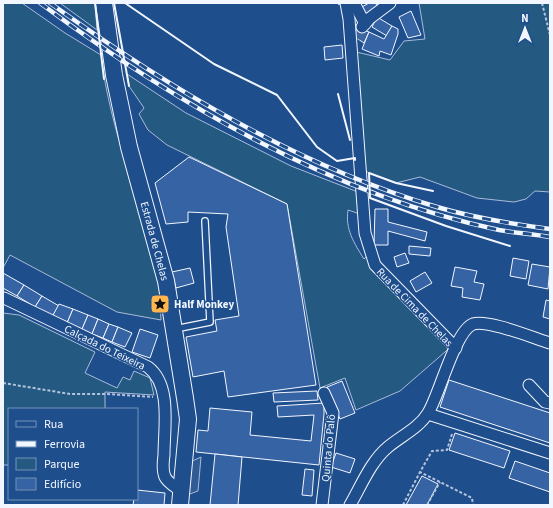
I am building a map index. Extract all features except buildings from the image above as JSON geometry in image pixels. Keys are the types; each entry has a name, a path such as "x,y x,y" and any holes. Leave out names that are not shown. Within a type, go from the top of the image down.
{"main road":[{"name":"Estrada de Chelas","path":"104,3 114,76 129,146 166,281 188,419 180,498"}],"street":[{"name":"Rua de Cima de Chelas","path":"346,3 355,44 365,234 370,253 375,265 456,348 428,414 407,434 388,447 375,462 350,505"},
{"path":"354,3 364,26 390,3"},
{"name":"Calçada do Teixeira","path":"4,298 148,367 155,372 159,379 163,398 163,471 180,498"},
{"path":"456,348 466,330 473,324 491,324 550,343"},
{"path":"529,385 545,402 550,403"},
{"name":"Quinta do Palô","path":"322,505 333,413 324,392"},
{"path":"428,414 457,422 550,453"}],"lane":[{"path":"174,329 210,322 205,221"}],"path":[{"path":"542,3 550,35"},
{"path":"3,383 70,394 107,394 163,398"},
{"path":"403,505 432,451 447,450 457,422"},
{"path":"420,472 472,498 473,505"},
{"path":"427,505 440,482"}],"green space":[{"path":"3,3 22,3 65,33 101,55 111,112 144,222 158,278 161,320 117,312 10,255 3,268"},
{"path":"60,3 95,3 97,30"},
{"path":"419,3 550,3 550,192 535,191 526,199 514,202 477,198 420,177 396,183 369,173 360,167 352,51 390,60 404,41 425,39"},
{"path":"127,74 186,113 291,166 358,192 360,214 348,210 347,217 351,236 360,253 364,259 370,253 453,345 400,391 356,410 345,378 320,388 287,204 167,145 148,130 139,114 144,108 129,86"},
{"path":"3,313 19,315 95,352 85,373 117,388 123,377 130,380 134,371 150,378 154,395 105,392 105,408 8,408 8,465 3,465"}],"shaded area":[{"path":"201,457 198,491 187,495 190,462"}],"tunnel":[{"path":"358,39 362,27"}],"railway":[{"path":"40,3 92,41 201,110 258,141 316,169 375,194 436,214 499,230 550,237"},
{"path":"50,3 141,65 188,94 235,121 334,169 385,190 451,211 493,220 550,229"}],"wall":[{"path":"95,3 104,79"},
{"path":"114,3 129,86"},
{"path":"125,3 214,64 277,95 317,147 337,161 355,158 355,160"},
{"path":"338,94 350,140"},
{"path":"433,191 396,183 369,173 370,198 446,226 510,246"}],"place":[{"name":"Half Monkey","path":"160,304"}]}
